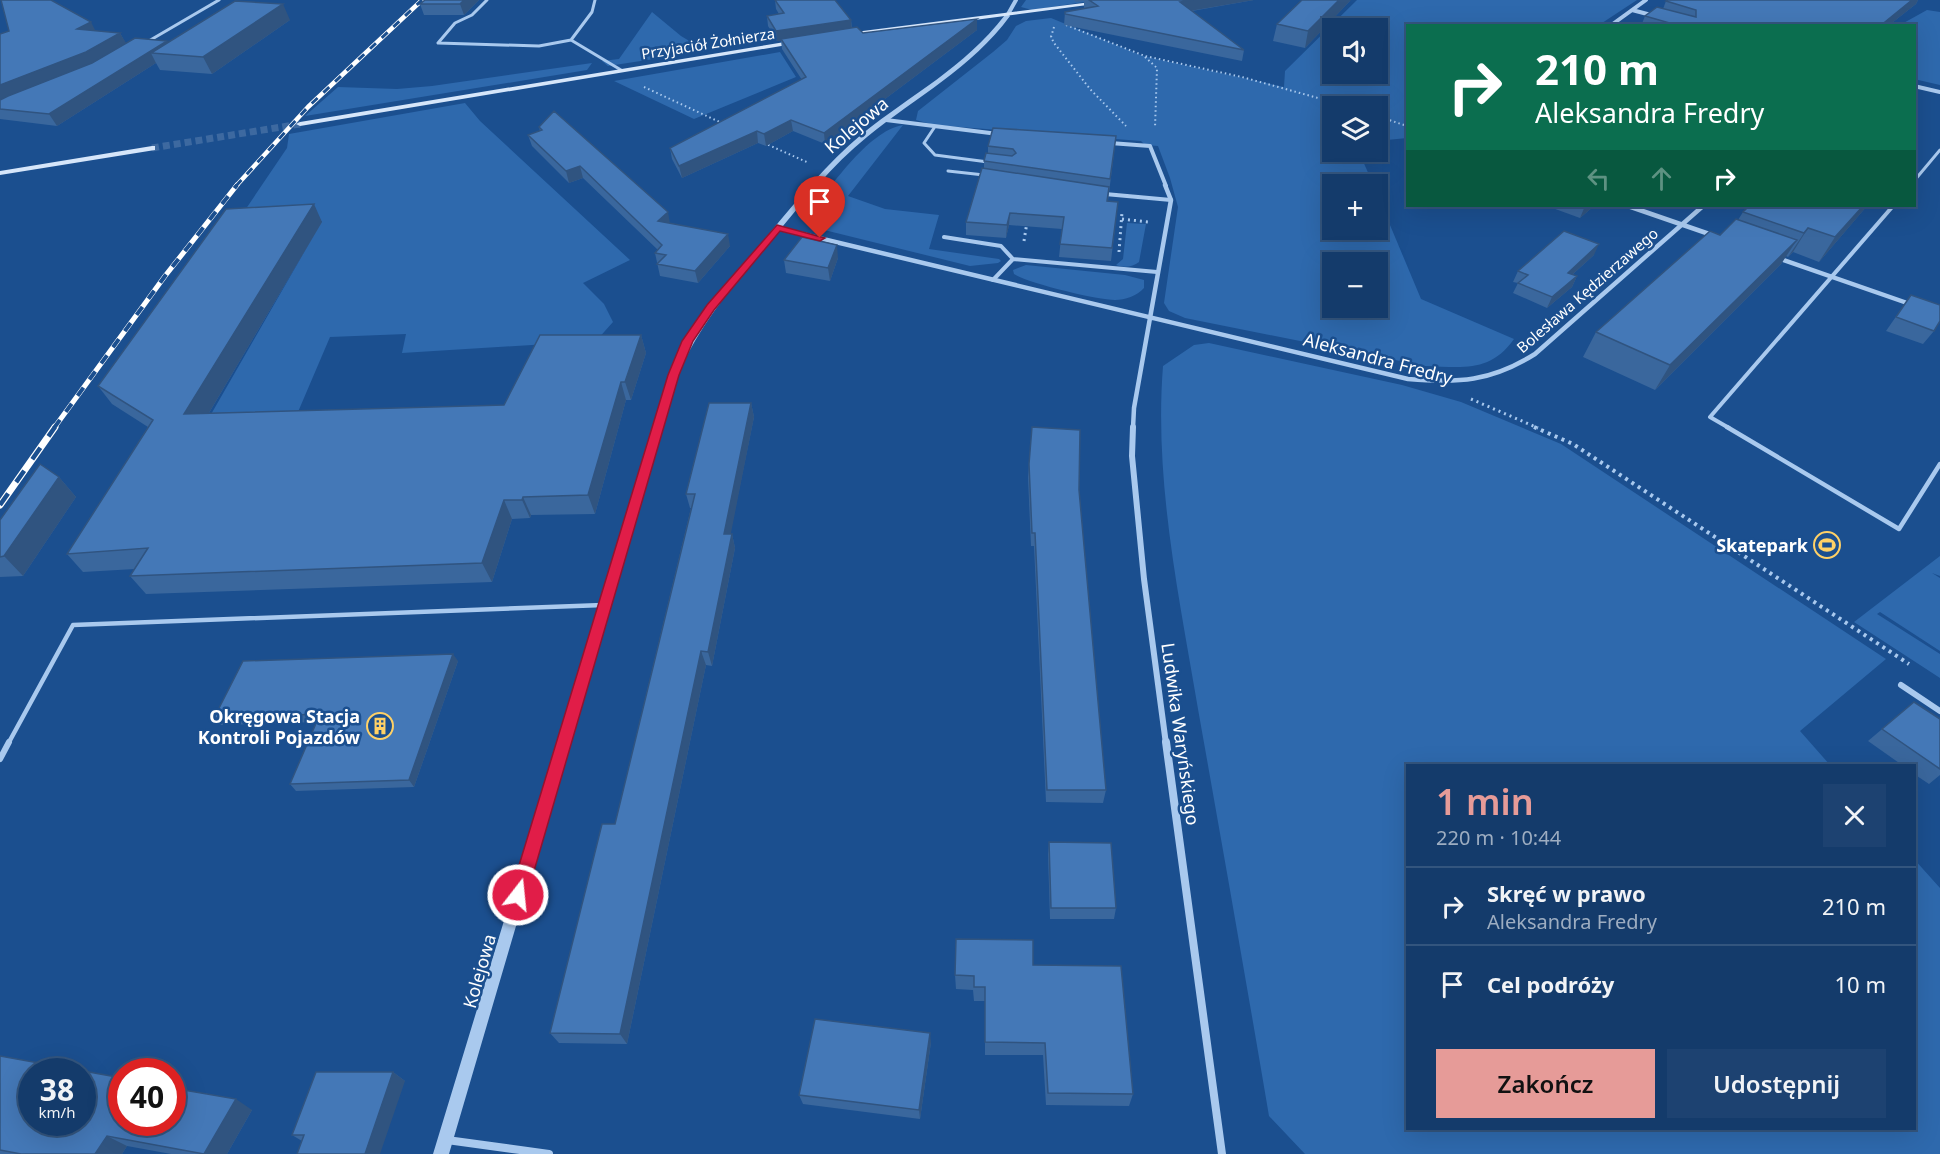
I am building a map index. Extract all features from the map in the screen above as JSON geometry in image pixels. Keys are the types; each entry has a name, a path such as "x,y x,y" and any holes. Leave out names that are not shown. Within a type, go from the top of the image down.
{"main road":[{"path":"836,36 1122,0"},
{"name":"Przyjaciół Żołnierza","path":"300,123 804,41"},
{"path":"0,173 152,148"}],"street":[{"path":"1007,16 1016,0"},
{"path":"1613,24 1646,0"},
{"path":"1632,10 1666,19"},
{"name":"Kolejowa","path":"441,1154 603,605 674,375 687,341 710,308 827,172 862,137 979,49 1007,16"},
{"path":"1916,86 1940,92"},
{"path":"886,120 934,128 1003,134"},
{"path":"1107,142 1147,146 1170,200"},
{"name":"Ludwika Waryńskiego","path":"1170,200 1131,432 1136,512 1222,1154"},
{"path":"1631,207 1725,240"},
{"name":"Bolesława Kędzierzawego","path":"1408,379 1471,381 1516,366 1535,354 1702,207"},
{"name":"Aleksandra Fredry","path":"777,228 1408,379"},
{"path":"1768,255 1919,307"},
{"path":"1901,685 1940,711"},
{"path":"447,1140 549,1154"}],"lane":[{"path":"138,47 219,0"},
{"path":"487,0 472,15 455,23 438,43 539,46 571,40 621,70"},
{"path":"571,40 592,12 595,0"},
{"path":"934,128 924,143 935,155 990,162"},
{"path":"1916,179 1940,150"},
{"path":"948,171 994,176"},
{"path":"1101,194 1170,200"},
{"path":"1892,207 1833,278 1710,417 1899,529 1940,464"},
{"path":"945,237 1001,246 1012,260"},
{"path":"993,280 1012,260 1157,272"},
{"path":"0,759 73,626 603,605"}],"path":[{"path":"1055,20 1051,34 1054,43 1090,89 1147,146 1155,141 1157,68 1145,57"},
{"path":"1063,24 1145,57 1242,77 1322,99"},
{"path":"634,68 630,80 726,125"},
{"path":"1388,120 1406,126"},
{"path":"758,140 827,172"},
{"path":"1107,268 1119,258 1123,196"},
{"path":"1020,260 1029,216"},
{"path":"1122,219 1166,224"},
{"name":"Aleksandra Fredry","path":"1462,396 1573,444 1909,664"}],"shaded area":[{"path":"1026,0 1097,0 1032,10 1021,7"},
{"path":"1357,0 1637,0 1601,24 1406,24 1406,138 1388,140 1388,96 1322,96 1322,162 1363,162 1369,174 1322,174 1322,240 1388,240 1388,220 1421,299 1514,339 1495,358 1475,366 1425,366 1185,318 1169,311 1164,303 1178,207 1158,146 1145,145 1141,141 934,125 916,120 918,111 993,52 1007,40 1016,26 1026,21 1051,18 1143,56 1284,87 1285,71 1322,35 1322,84 1388,84 1388,18 1339,18"},
{"path":"1927,10 1940,12 1940,85 1916,79 1916,24 1902,24"},
{"path":"652,12 681,36 706,51 608,66 602,61 619,59"},
{"path":"780,52 796,77 694,119 614,81"},
{"path":"592,63 587,70 305,116 338,87 397,89 432,86"},
{"path":"465,103 480,121 630,260 583,283 604,304 613,322 596,341 402,353 406,334 330,337 292,426 202,430 322,221 237,222 287,148 289,134"},
{"path":"903,125 848,196 885,209 939,215 929,249 1001,261 970,266 808,226 806,218 850,163 876,138"},
{"path":"1127,223 1146,224 1139,262 1131,266 1116,265 1123,259"},
{"path":"1026,265 1125,275 1144,280 1144,288 1123,299 1094,297 1047,286 1014,274 1013,270"},
{"path":"1209,343 1402,385 1461,402 1561,444 1886,659 1800,731 1829,764 1406,764 1406,1130 1916,1130 1916,861 1940,888 1940,1154 1305,1154 1269,1116 1183,624 1165,495 1161,409 1163,366 1194,345"},
{"path":"1940,556 1940,576 1932,573 1940,578 1940,651 1880,612 1877,614 1940,654 1940,678 1854,622"}],"building":[{"path":"1,0 51,0 91,22 77,29 120,33 86,52 0,85 0,34 9,31"},
{"path":"425,0 464,0 460,4 420,4"},
{"path":"775,0 835,0 851,20 776,31 767,16 784,13"},
{"path":"1089,0 1193,0 1180,2 1244,50 1065,14 1065,12 1098,6"},
{"path":"1302,0 1339,0 1308,31 1277,24"},
{"path":"1912,0 1882,24 1673,24 1645,16 1657,7 1696,17 1696,10 1666,1"},
{"path":"235,1 283,4 203,57 151,53"},
{"path":"977,19 824,133 791,120 764,134 757,131 679,166 670,148 806,77 781,39 857,27 863,33"},
{"path":"135,38 167,41 49,114 0,109 0,100 92,63"},
{"path":"554,111 668,212 658,221 728,234 695,271 657,264 666,255 655,253 662,245 580,166 566,171 528,135 542,130 539,127"},
{"path":"993,128 1116,136 1110,179 984,161 986,153 1012,156 1016,153 1013,149 988,146"},
{"path":"982,168 1109,187 1107,201 1118,202 1112,248 1060,244 1064,217 1010,213 1007,225 966,222"},
{"path":"314,204 184,414 504,405 540,335 641,335 625,382 621,382 588,495 523,497 522,500 504,500 482,563 130,576 148,548 67,554 153,420 98,386 226,209"},
{"path":"1748,207 1862,207 1835,237 1808,228 1804,233 1743,212"},
{"path":"1736,219 1797,240 1670,365 1596,332 1710,231 1720,235"},
{"path":"1564,231 1599,244 1568,273 1577,276 1552,297 1518,283 1528,275 1518,271"},
{"path":"802,237 837,245 828,268 784,260"},
{"path":"1911,295 1940,305 1940,321 1934,331 1896,317"},
{"path":"709,403 751,403 724,534 732,534 708,652 701,651 620,1034 550,1033 602,824 615,824 695,494 686,494"},
{"path":"1032,427 1080,430 1079,490 1106,790 1047,790 1035,533 1032,533 1029,464"},
{"path":"40,464 59,477 4,556 0,557 0,520"},
{"name":"Okręgowa Stacja Kontroli Pojazdów","path":"453,654 409,780 290,784 320,714 214,718 243,661"},
{"path":"1914,702 1940,719 1940,769 1882,729"},
{"path":"1049,842 1111,843 1116,908 1051,908"},
{"path":"956,939 1033,940 1033,965 1121,966 1133,1094 1048,1093 1045,1043 985,1042 985,987 974,987 974,976 955,975"},
{"path":"815,1019 930,1033 919,1110 799,1095"},
{"path":"0,1056 18,1059 18,1136 96,1136 96,1073 108,1075 108,1136 186,1136 186,1090 236,1099 204,1154 107,1136 95,1154 21,1154 0,1150"},
{"path":"316,1072 393,1072 365,1154 297,1154 304,1135 292,1135"}],"tunnel":[{"path":"152,148 300,124"}],"railway":[{"path":"236,186 308,107 422,0"},
{"path":"54,428 165,276 237,185"},
{"path":"0,505 55,427"}],"place":[{"name":"Skatepark","path":"1827,545"},
{"name":"Okręgowa Stacja Kontroli Pojazdów","path":"380,726"}],"route":[{"path":"518,895 616,563 674,375 687,341 710,308 777,228 820,238"}]}
